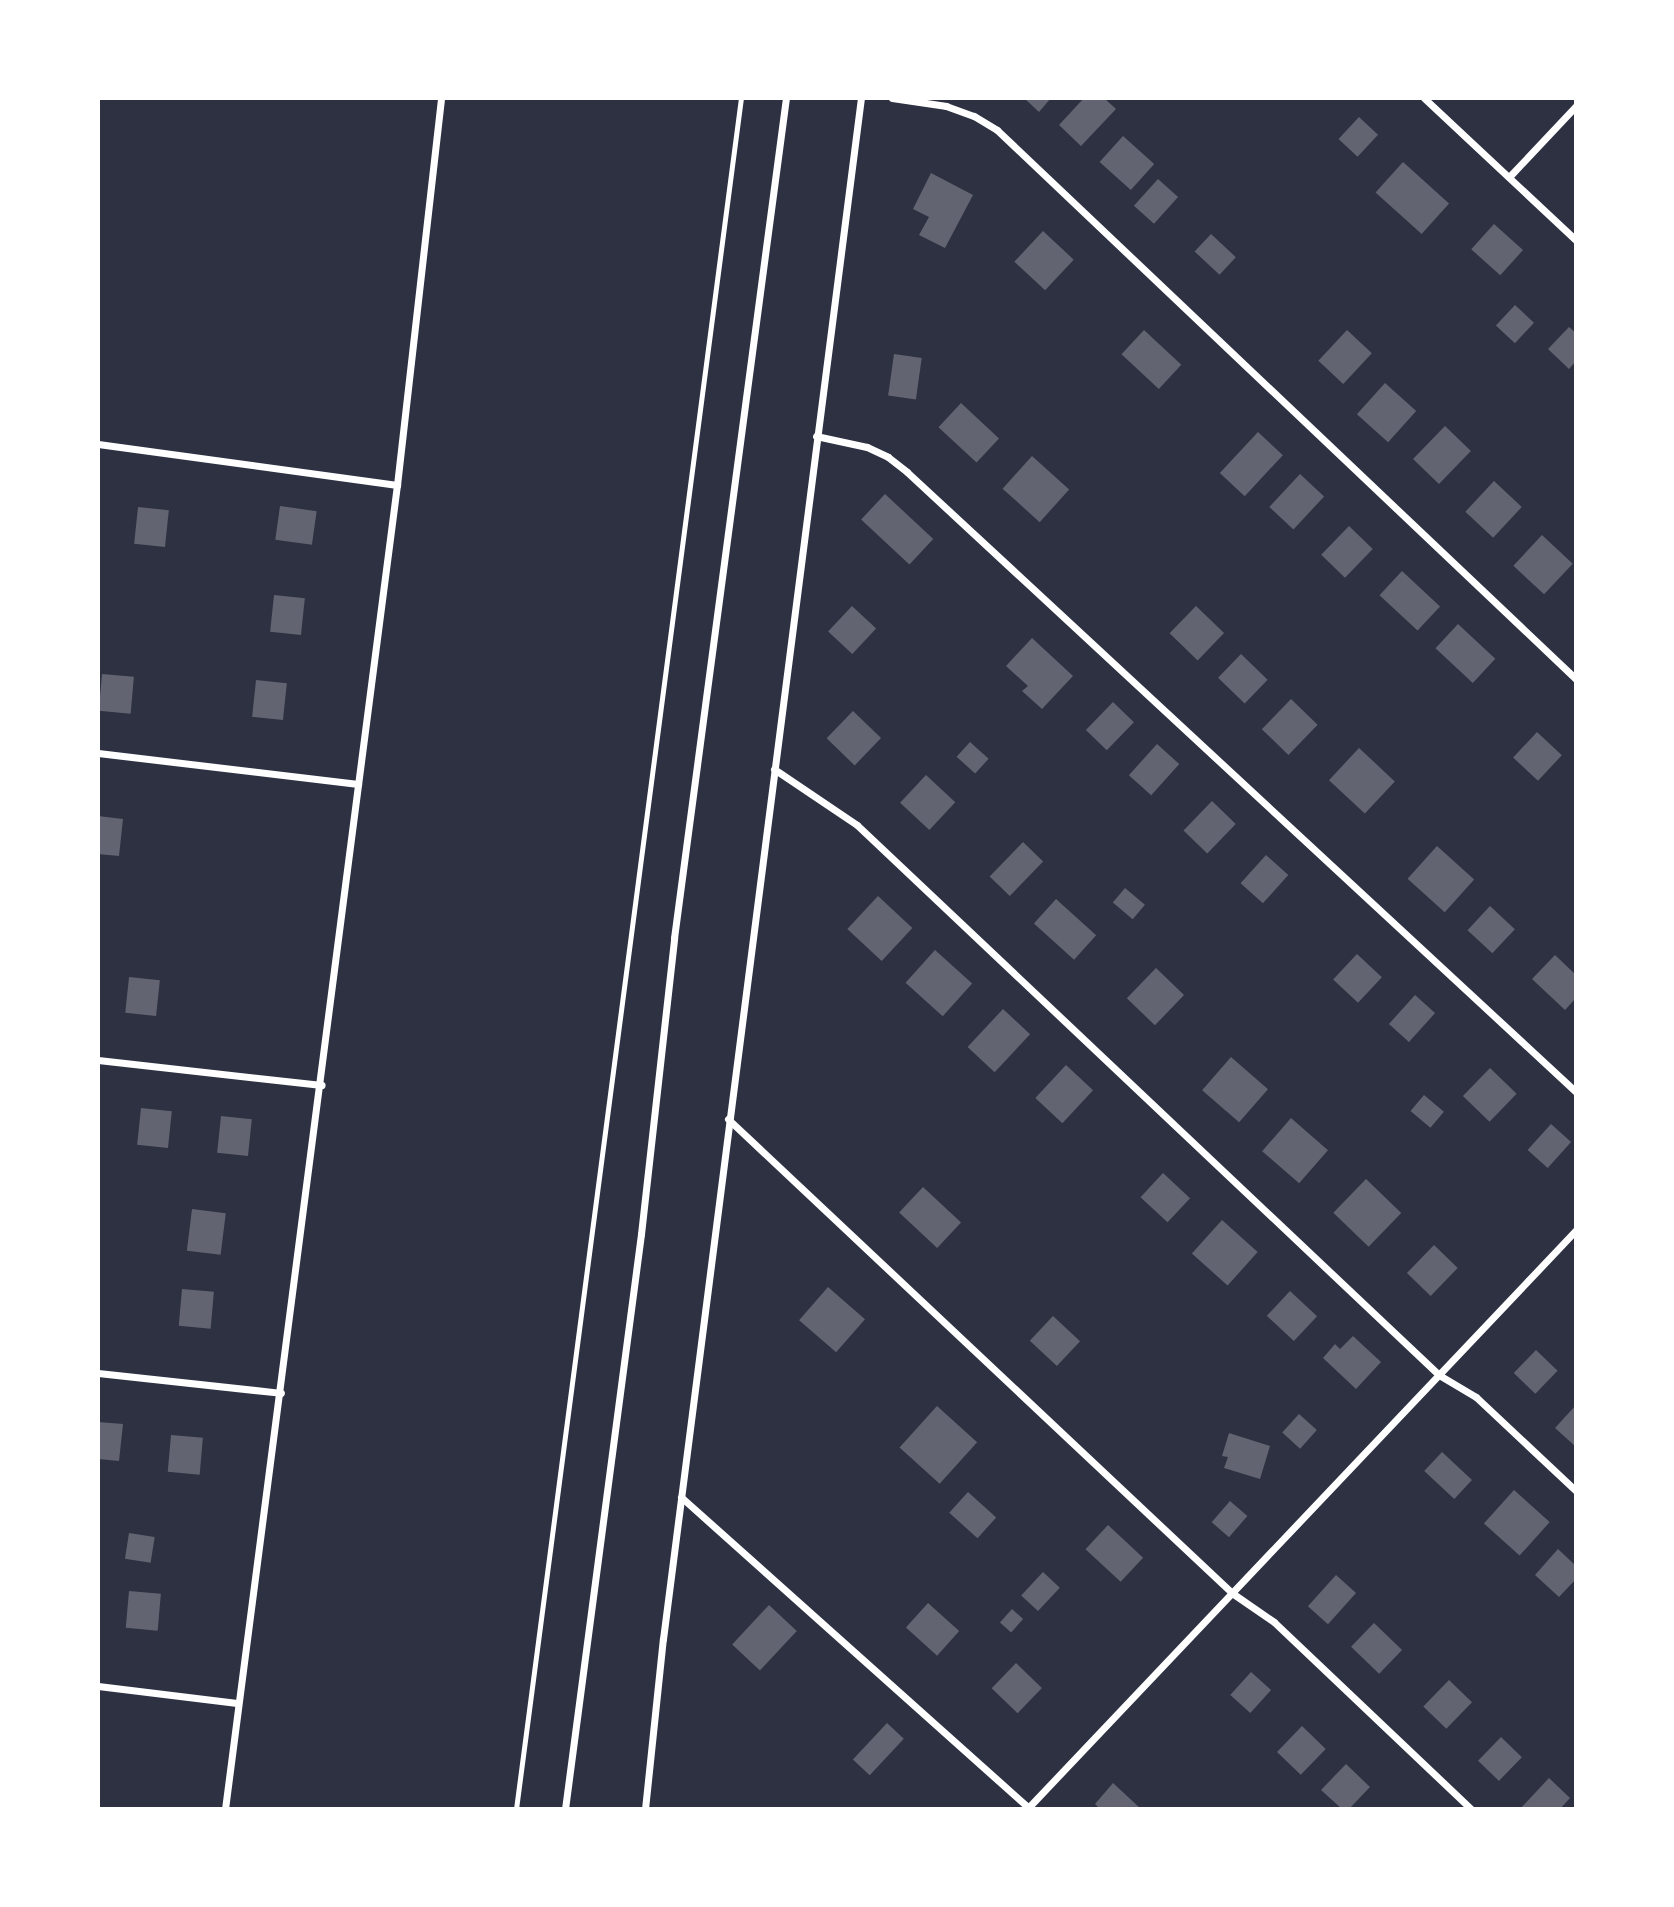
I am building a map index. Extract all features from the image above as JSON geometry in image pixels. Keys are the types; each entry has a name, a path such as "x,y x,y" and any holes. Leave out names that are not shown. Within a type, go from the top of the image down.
{"street":[{"path":"225,1809 237,1703 322,1085 397,485 440,98"},
{"path":"565,1809 641,1234 676,925 786,98"},
{"path":"645,1809 728,1119 861,98"},
{"path":"892,98 946,106 974,116 997,130 1576,679"},
{"path":"1424,98 1576,240"},
{"path":"1509,177 1576,106"},
{"path":"816,436 867,447 888,457 907,471 1576,1092"},
{"path":"98,444 397,485"},
{"path":"98,753 358,783"},
{"path":"775,769 857,825 1439,1375 1476,1397 1576,1491"},
{"path":"98,1060 322,1085"},
{"path":"728,1119 1232,1593 1274,1622 1471,1809"},
{"path":"681,1497 1029,1808 1576,1230"},
{"path":"98,1373 281,1394"},
{"path":"98,1686 237,1703"}],"lane":[{"path":"516,1809 741,98"}],"building":[{"path":"1024,98 1051,98 1039,112"},
{"path":"1084,98 1104,98 1116,109 1081,146 1059,125"},
{"path":"1359,117 1378,135 1358,157 1339,139"},
{"path":"1123,136 1154,164 1131,190 1100,162"},
{"path":"1403,162 1449,203 1422,234 1376,192"},
{"path":"931,173 973,195 945,248 919,235 929,217 913,209"},
{"path":"1158,179 1178,197 1154,224 1134,206"},
{"path":"1494,224 1523,250 1500,275 1471,249"},
{"path":"1043,231 1074,260 1045,290 1014,262"},
{"path":"1211,234 1236,257 1219,275 1195,252"},
{"path":"1515,305 1534,323 1515,343 1496,325"},
{"path":"1569,327 1576,333 1576,361 1569,369 1548,349"},
{"path":"1144,330 1181,365 1159,389 1121,354"},
{"path":"1347,330 1372,353 1343,384 1318,361"},
{"path":"894,354 922,358 916,399 888,396"},
{"path":"1385,383 1416,411 1388,442 1357,414"},
{"path":"961,403 999,438 977,463 938,427"},
{"path":"1445,426 1471,451 1439,484 1413,459"},
{"path":"1258,432 1283,455 1245,496 1220,473"},
{"path":"1032,456 1069,489 1040,522 1003,489"},
{"path":"1300,474 1324,497 1293,529 1269,507"},
{"path":"1494,481 1522,507 1493,538 1465,512"},
{"path":"885,494 933,539 909,565 861,520"},
{"path":"280,506 317,511 312,545 275,540"},
{"path":"138,507 169,510 165,547 134,544"},
{"path":"1349,526 1373,549 1345,578 1321,555"},
{"path":"1542,535 1573,564 1544,594 1513,566"},
{"path":"1402,571 1440,606 1418,631 1379,595"},
{"path":"274,595 305,598 301,635 270,632"},
{"path":"852,606 876,629 852,654 828,632"},
{"path":"1196,606 1224,633 1198,660 1170,633"},
{"path":"1458,624 1495,659 1473,683 1435,648"},
{"path":"1032,638 1073,676 1042,709 1022,691 1028,686 1006,666"},
{"path":"1241,654 1268,680 1245,703 1218,678"},
{"path":"102,674 134,677 131,714 99,711"},
{"path":"256,680 287,683 283,720 252,717"},
{"path":"1291,699 1318,725 1288,755 1262,729"},
{"path":"1113,702 1134,722 1107,750 1086,730"},
{"path":"853,711 881,738 855,765 827,738"},
{"path":"1537,732 1562,755 1538,781 1513,758"},
{"path":"970,742 989,759 975,774 957,757"},
{"path":"1157,744 1179,764 1151,795 1129,775"},
{"path":"1359,748 1395,781 1365,814 1329,780"},
{"path":"926,775 955,802 929,830 900,803"},
{"path":"1212,801 1236,824 1207,853 1184,830"},
{"path":"98,816 123,819 119,856 98,854"},
{"path":"1023,842 1043,861 1010,896 990,877"},
{"path":"1437,846 1474,879 1445,912 1408,879"},
{"path":"1266,855 1288,875 1263,903 1241,883"},
{"path":"1125,888 1145,905 1133,919 1113,903"},
{"path":"878,896 912,928 882,961 847,929"},
{"path":"1056,899 1096,935 1074,960 1034,924"},
{"path":"1490,906 1515,929 1492,953 1467,930"},
{"path":"935,950 972,983 943,1016 906,983"},
{"path":"1357,954 1382,977 1358,1003 1333,980"},
{"path":"1555,955 1576,975 1576,998 1565,1010 1532,979"},
{"path":"1156,968 1184,995 1155,1025 1127,998"},
{"path":"129,977 160,980 156,1016 125,1013"},
{"path":"1415,995 1435,1013 1409,1042 1389,1024"},
{"path":"1003,1009 1030,1034 995,1072 968,1047"},
{"path":"1231,1057 1268,1089 1239,1122 1202,1090"},
{"path":"1066,1065 1093,1090 1062,1123 1035,1098"},
{"path":"1490,1068 1517,1094 1490,1122 1463,1096"},
{"path":"1424,1095 1444,1112 1430,1128 1411,1111"},
{"path":"141,1108 172,1111 168,1148 137,1145"},
{"path":"221,1116 252,1119 248,1156 217,1153"},
{"path":"1291,1118 1328,1150 1299,1183 1262,1151"},
{"path":"1551,1124 1571,1142 1548,1168 1528,1150"},
{"path":"1163,1173 1190,1198 1168,1222 1140,1197"},
{"path":"1366,1179 1401,1213 1369,1247 1333,1213"},
{"path":"923,1187 961,1222 937,1248 899,1213"},
{"path":"192,1209 226,1213 221,1255 187,1251"},
{"path":"1222,1220 1258,1252 1228,1286 1192,1253"},
{"path":"1434,1245 1458,1268 1431,1296 1407,1273"},
{"path":"828,1287 865,1319 836,1352 799,1320"},
{"path":"182,1289 214,1292 211,1329 179,1326"},
{"path":"1290,1291 1317,1316 1294,1341 1267,1316"},
{"path":"1053,1316 1080,1341 1057,1366 1030,1341"},
{"path":"1353,1336 1381,1362 1356,1389 1323,1358 1335,1344 1340,1349"},
{"path":"1536,1350 1558,1371 1535,1394 1514,1373"},
{"path":"1576,1405 1576,1447 1555,1428"},
{"path":"937,1406 977,1442 940,1484 900,1448"},
{"path":"1299,1414 1317,1430 1300,1449 1282,1433"},
{"path":"98,1422 123,1424 119,1461 98,1459"},
{"path":"1229,1433 1270,1446 1260,1479 1224,1468 1228,1457 1222,1456"},
{"path":"171,1435 203,1438 200,1475 168,1472"},
{"path":"1442,1452 1472,1480 1454,1499 1424,1471"},
{"path":"1514,1490 1550,1522 1520,1556 1484,1523"},
{"path":"968,1492 996,1517 978,1538 949,1513"},
{"path":"1230,1501 1247,1516 1229,1537 1212,1522"},
{"path":"1108,1525 1143,1558 1121,1582 1085,1549"},
{"path":"129,1533 155,1537 151,1563 125,1559"},
{"path":"1558,1549 1576,1566 1576,1579 1559,1597 1535,1575"},
{"path":"1043,1572 1060,1588 1038,1611 1021,1595"},
{"path":"1336,1575 1356,1593 1328,1624 1308,1606"},
{"path":"129,1591 161,1594 158,1631 126,1628"},
{"path":"928,1603 959,1631 937,1656 906,1628"},
{"path":"769,1605 797,1631 760,1670 732,1644"},
{"path":"1012,1609 1023,1619 1011,1632 1000,1622"},
{"path":"1374,1623 1402,1650 1379,1674 1351,1647"},
{"path":"1016,1663 1042,1688 1018,1713 992,1688"},
{"path":"1251,1672 1271,1690 1250,1713 1230,1695"},
{"path":"1449,1680 1472,1702 1446,1729 1423,1707"},
{"path":"887,1723 904,1739 870,1775 853,1760"},
{"path":"1302,1726 1326,1749 1301,1775 1277,1752"},
{"path":"1501,1737 1522,1757 1499,1781 1478,1761"},
{"path":"1346,1764 1370,1787 1349,1809 1342,1809 1321,1790"},
{"path":"1549,1778 1570,1798 1560,1809 1520,1809"},
{"path":"1113,1783 1141,1809 1100,1809 1095,1804"}]}
